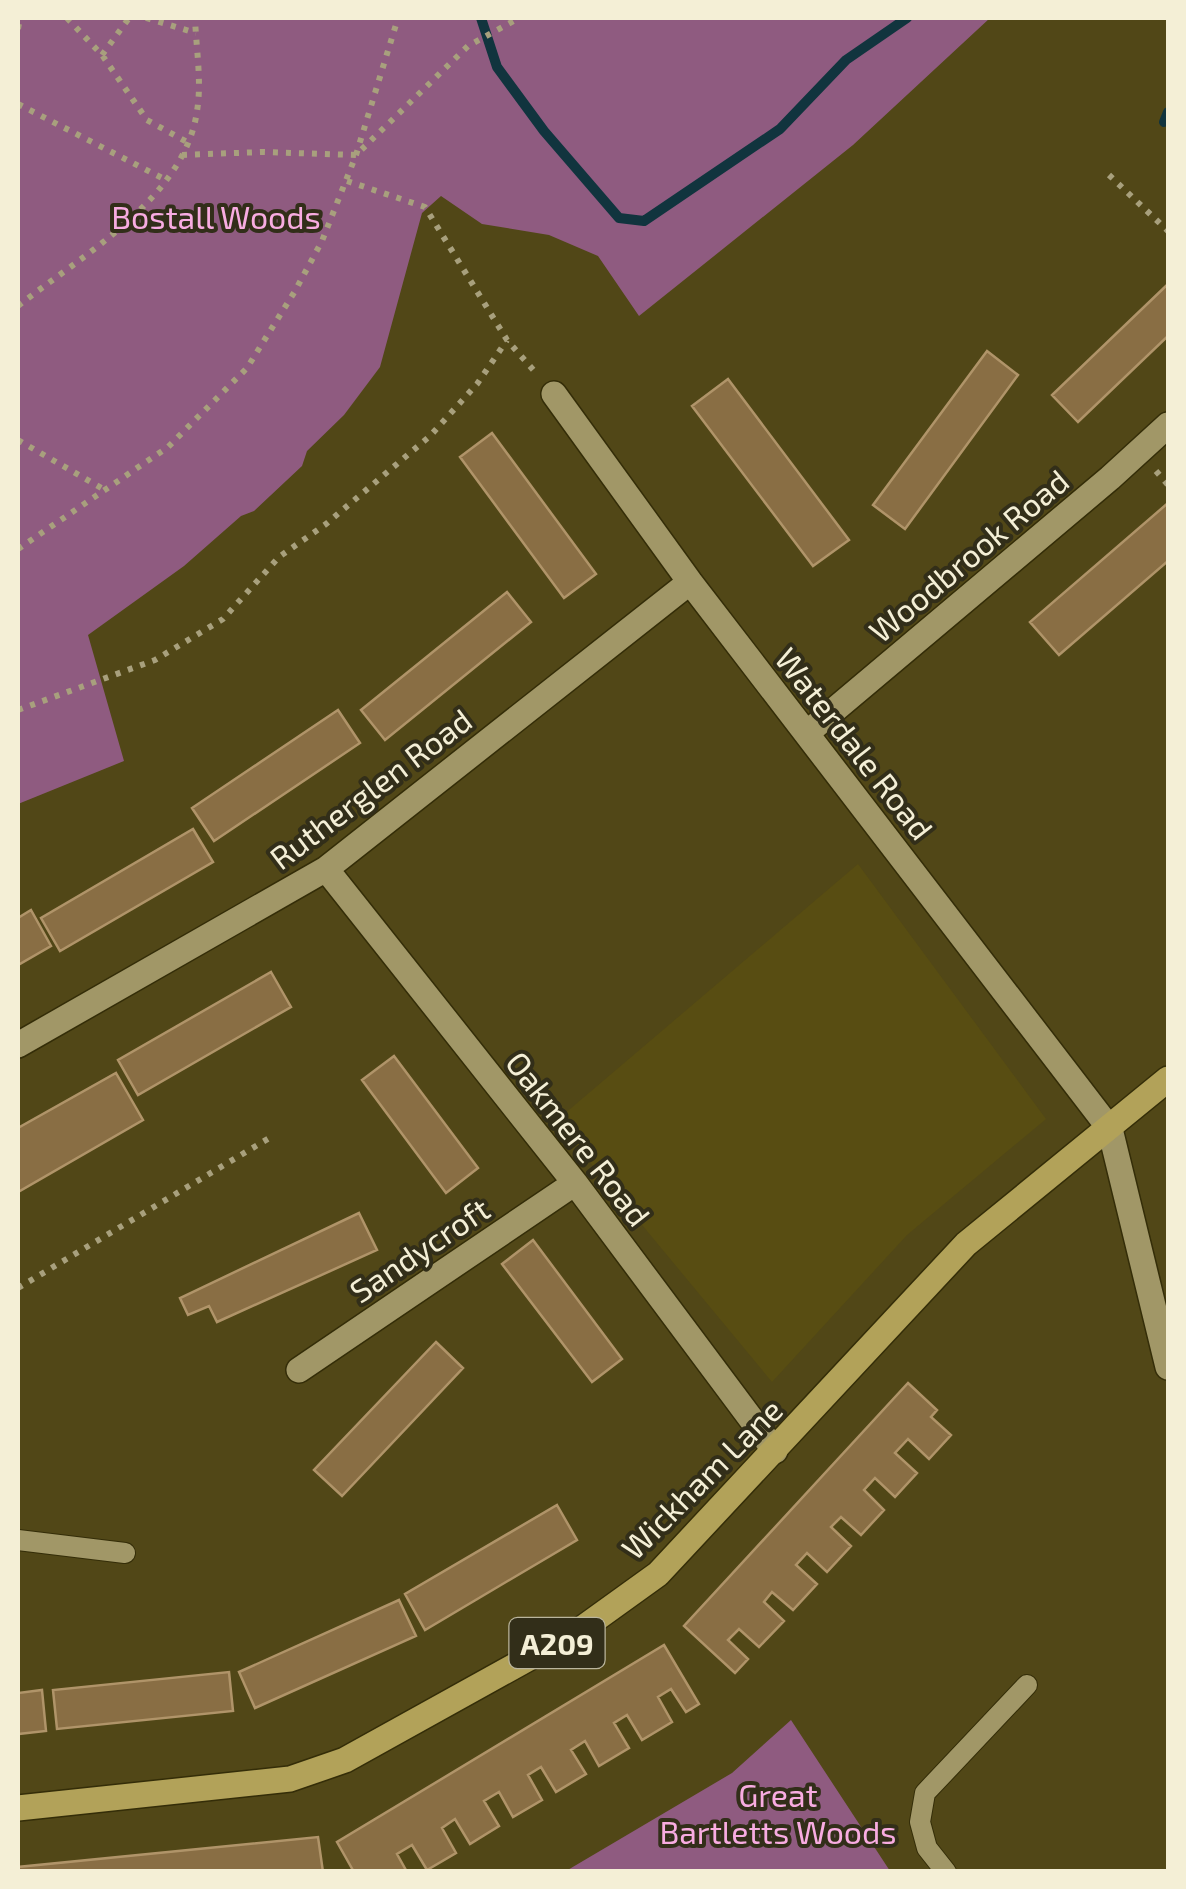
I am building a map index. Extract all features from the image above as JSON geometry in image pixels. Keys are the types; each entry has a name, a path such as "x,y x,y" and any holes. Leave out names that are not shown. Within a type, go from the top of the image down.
{"main road":[{"name":"Wickham Lane","path":"18,1808 290,1779 345,1760 583,1628 658,1574 966,1244 1168,1079"}],"street":[{"name":"Waterdale Road","path":"554,394 690,582 1110,1129"},
{"name":"Woodbrook Road","path":"807,733 1168,424"},
{"name":"Rutherglen Road","path":"18,1046 326,869 690,582"},
{"name":"Oakmere Road","path":"326,869 575,1182 775,1451"},
{"path":"1110,1129 1168,1366"},
{"name":"Sandycroft","path":"299,1370 575,1182"}],"lane":[{"path":"18,1540 125,1553"},
{"path":"946,1872 927,1848 920,1822 925,1793 1027,1685"}],"path":[{"path":"18,29 20,18"},
{"path":"67,18 102,55 147,120 186,142"},
{"path":"102,55 129,18"},
{"path":"146,18 196,33"},
{"path":"18,306 139,211 168,181 198,112 195,18"},
{"path":"18,550 168,446 247,368 296,292 322,241 356,155 398,18"},
{"path":"182,155 356,155 468,46 519,18"},
{"path":"18,104 168,181"},
{"path":"1109,175 1168,230"},
{"path":"347,181 425,207 507,340 554,394"},
{"path":"18,710 155,660 223,618 279,556 326,524 430,436 476,384 507,340"},
{"path":"18,440 103,489"},
{"path":"18,1288 271,1137"}],"shaded area":[{"path":"858,864 1046,1119 907,1235 772,1382 556,1121"}],"green space":[{"name":"Bostall Woods","path":"18,18 990,18 853,145 639,316 598,256 549,235 482,224 441,196 422,213 380,367 344,415 307,451 302,466 254,511 241,516 184,566 88,635 124,761 18,804"},
{"name":"Great Bartletts Woods","path":"791,1720 890,1871 566,1871 732,1773"}],"building":[{"path":"1168,284 1168,336 1078,422 1052,395"},
{"path":"987,351 1018,375 905,529 873,505"},
{"path":"728,379 849,540 813,566 692,406"},
{"path":"492,433 596,574 564,598 460,457"},
{"path":"1168,503 1168,561 1059,655 1030,622"},
{"path":"507,592 531,622 385,740 361,710"},
{"path":"338,710 360,743 214,841 192,808"},
{"path":"193,829 213,862 60,951 41,918"},
{"path":"31,910 51,946 18,965 18,918"},
{"path":"271,972 291,1007 138,1095 118,1060"},
{"path":"394,1056 478,1168 446,1193 362,1080"},
{"path":"116,1073 143,1120 18,1192 18,1128"},
{"path":"359,1213 377,1250 217,1322 209,1306 188,1315 180,1298"},
{"path":"533,1240 622,1359 592,1382 502,1264"},
{"path":"436,1342 463,1368 342,1496 314,1470"},
{"path":"908,1383 937,1410 931,1417 951,1435 929,1459 908,1439 895,1453 917,1473 895,1497 875,1478 864,1490 884,1510 861,1535 841,1517 831,1527 851,1546 827,1572 807,1553 796,1565 817,1584 793,1610 772,1592 764,1602 784,1621 759,1647 739,1629 728,1640 748,1659 735,1673 684,1626"},
{"path":"557,1505 577,1540 425,1630 405,1594"},
{"path":"399,1600 416,1636 255,1708 239,1672"},
{"path":"664,1645 699,1704 686,1712 671,1689 658,1697 672,1722 642,1740 627,1715 614,1723 629,1748 599,1766 585,1741 571,1750 586,1774 556,1792 541,1767 528,1775 542,1800 513,1817 499,1792 484,1801 499,1826 470,1844 455,1819 442,1828 456,1853 427,1870 412,1845 397,1854 407,1872 354,1872 337,1842"},
{"path":"229,1672 233,1711 57,1729 53,1690"},
{"path":"42,1690 46,1731 18,1734 18,1693"},
{"path":"318,1837 323,1872 18,1872 18,1867"}],"waterway":[{"path":"481,18 497,67 544,131 619,218 644,221 780,129 846,60 907,18"},
{"path":"1164,122 1168,112"}]}
